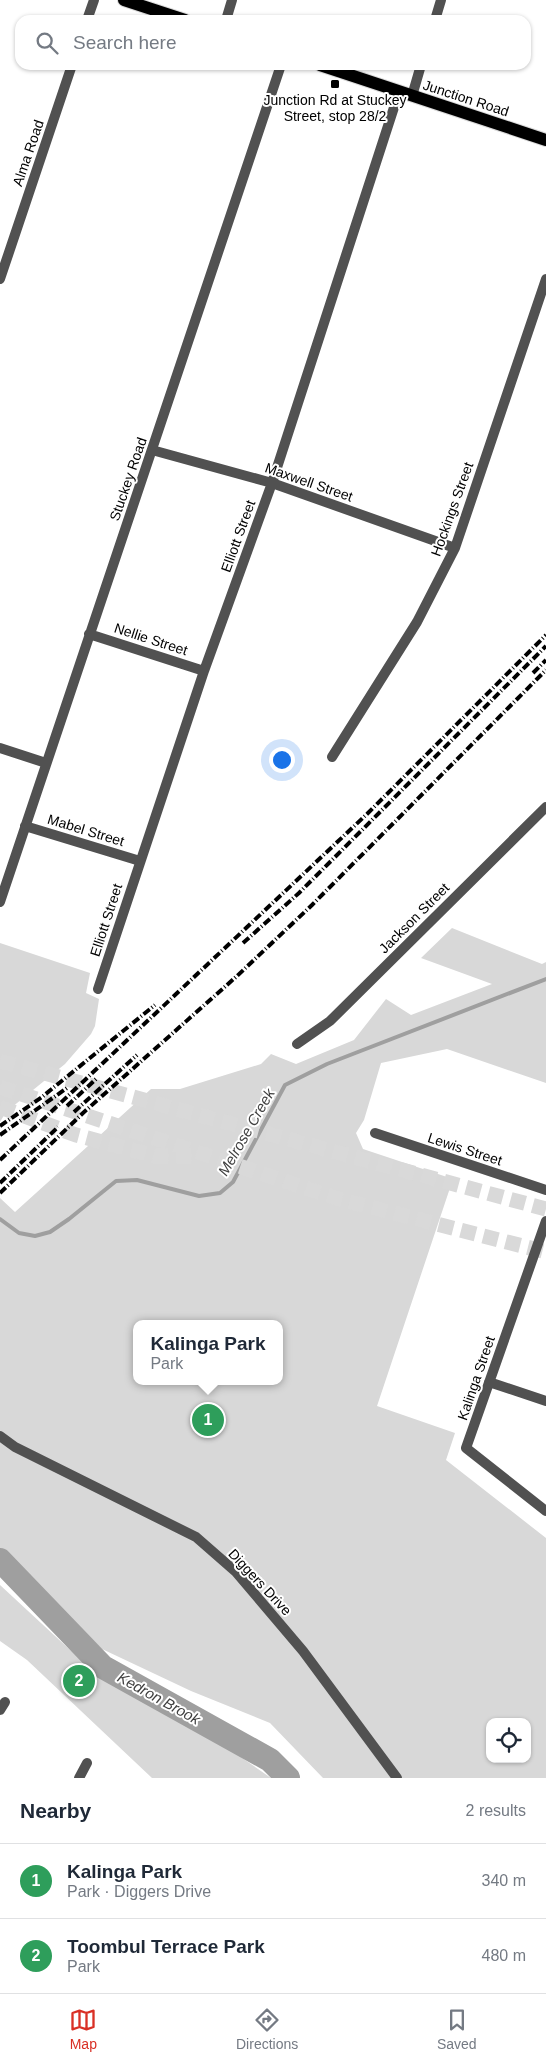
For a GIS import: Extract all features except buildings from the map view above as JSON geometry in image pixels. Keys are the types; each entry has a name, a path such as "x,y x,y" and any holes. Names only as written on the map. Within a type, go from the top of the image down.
{"main road":[{"path":"124,0 170,15"},
{"name":"Junction Road","path":"335,70 546,140"}],"street":[{"path":"89,15 94,0"},
{"path":"228,15 232,0"},
{"path":"436,15 441,0"},
{"name":"Alma Road","path":"0,279 70,70"},
{"name":"Stuckey Road","path":"0,902 279,70"},
{"path":"412,96 420,70"},
{"name":"Elliott Street","path":"98,989 204,671 272,483 399,92"},
{"name":"Hockings Street","path":"332,757 418,622 455,548 546,279"},
{"name":"Maxwell Street","path":"152,450 272,483 455,548"},
{"name":"Nellie Street","path":"89,634 204,671"},
{"path":"0,748 46,764"},
{"name":"Jackson Street","path":"297,1044 330,1021 546,807"},
{"name":"Mabel Street","path":"25,826 140,861"},
{"name":"Lewis Street","path":"376,1133 546,1190"},
{"name":"Kalinga Street","path":"546,1221 466,1448 546,1511"},
{"path":"490,1382 546,1400"},
{"name":"Diggers Drive","path":"0,1436 15,1447 196,1537 210,1548 236,1572 264,1603 397,1778"},
{"path":"79,1778 87,1763"}],"shaded area":[{"path":"452,928 542,964 546,962 546,1083 447,1049 381,1063 364,1120 356,1133 363,1149 453,1179 377,1406 455,1433 446,1460 546,1538 546,1778 323,1778 270,1723 191,1691 102,1649 0,1550 0,1198 15,1212 151,1089 180,1089 261,1064 271,1054 296,1064 354,1040 386,999 411,1015 492,984 421,958"},
{"path":"0,943 90,973 86,993 99,999 95,1026 91,1034 65,1064 6,1112 0,1122"},
{"path":"0,1585 96,1674 219,1742 271,1778 152,1778 27,1660 0,1641"}],"waterway":[{"name":"Melrose Creek","path":"0,1219 19,1233 35,1236 50,1232 116,1181 137,1180 199,1196 220,1193 233,1182 285,1085 327,1064 546,979"},
{"name":"Kedron Brook","path":"0,1560 103,1667 270,1760 288,1778"}],"tunnel":[{"path":"0,1061 546,1209"},
{"path":"0,1087 339,1199 546,1252"},
{"path":"0,1107 76,1135 155,1156 198,1156"}],"railway":[{"path":"0,1160 367,814 546,635"},
{"path":"243,943 299,893 546,646"},
{"path":"533,673 546,660"},
{"path":"0,1193 83,1113 237,976 312,905 546,670"},
{"path":"0,1126 42,1097 155,1005"},
{"path":"74,1112 137,1055"},
{"path":"67,1106 96,1079"},
{"path":"0,1135 67,1088"},
{"path":"0,1183 58,1127"}],"place":[{"name":"Junction Rd at Stuckey Street, stop 28/2","path":"335,84"},
{"name":"Kalinga Park","path":"208,1420"},
{"name":"Toombul Terrace Park","path":"79,1681"}]}
